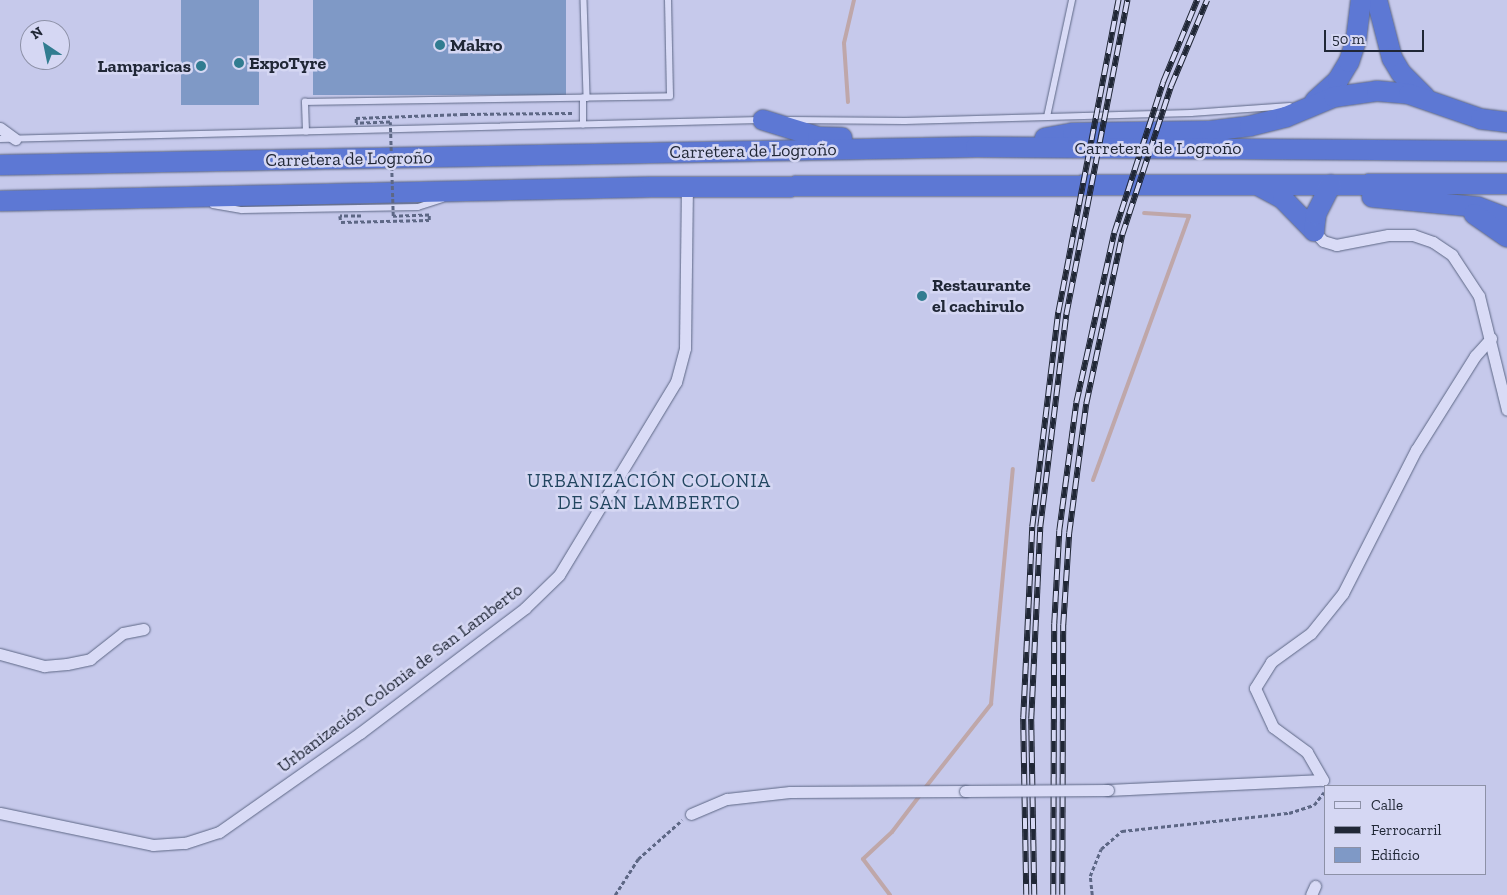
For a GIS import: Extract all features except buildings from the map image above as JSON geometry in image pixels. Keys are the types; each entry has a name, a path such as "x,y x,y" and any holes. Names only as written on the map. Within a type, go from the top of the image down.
{"highway":[{"path":"1312,104 1338,80 1349,62 1356,40 1361,0"},
{"path":"1377,0 1392,58 1401,73 1429,100"},
{"path":"997,147 1073,133 1210,131 1250,126 1286,117 1312,104 1354,93 1377,91 1409,94 1481,119 1507,122"},
{"path":"763,120 818,136 976,147"},
{"name":"Carretera de Logroño","path":"0,165 976,147 1507,151"},
{"name":"Carretera de Logroño","path":"0,201 686,186 1507,184"},
{"path":"1257,185 1283,200 1314,231"},
{"path":"1314,231 1316,214 1335,185 1359,196 1478,207 1507,218"},
{"path":"1454,204 1507,237"}],"street":[{"path":"0,128 15,139"},
{"name":"Urbanización Colonia de San Lamberto","path":"0,813 153,845 185,843 219,832 360,733 525,608 559,575 676,382 685,348 686,186"},
{"path":"1314,231 1324,241 1336,245 1401,234 1434,242 1452,255 1468,275 1479,296 1491,338 1507,410"},
{"path":"691,814 727,799 790,792 1108,790 1323,780 1307,752 1273,727 1256,688 1271,662 1311,634 1343,593 1416,450 1474,356 1491,338"},
{"path":"0,654 44,666 67,664 90,659 124,632 144,629"}],"lane":[{"path":"583,125 585,98 584,0"},
{"path":"306,132 305,102 670,96 668,0"},
{"path":"1046,117 1072,0"},
{"path":"0,139 763,120 905,121 1248,111 1312,104"}],"path":[{"path":"361,216 340,216 340,222 429,220 429,215 393,216 390,122 356,123 356,118 464,114 583,113"},
{"path":"1092,895 1090,876 1102,849 1122,831 1289,813 1314,805 1324,793 1323,780"},
{"path":"615,895 638,859 691,814"}],"waterway":[{"path":"848,102 844,43 854,0"},
{"path":"1093,480 1189,216 1144,213"},
{"path":"925,788 991,704 1013,469"},
{"path":"890,895 863,859 892,832 921,794"}],"railway":[{"path":"1026,895 1023,718 1032,527 1058,313 1118,0"},
{"path":"1034,895 1031,719 1040,527 1066,315 1127,0"},
{"path":"1053,895 1054,624 1059,531 1076,403 1114,233 1163,82 1197,0"},
{"path":"1062,895 1063,625 1069,533 1086,404 1122,235 1171,86 1207,0"}],"place":[{"name":"Makro","path":"440,45"},
{"name":"ExpoTyre","path":"239,63"},
{"name":"Lamparicas","path":"201,66"},
{"name":"Restaurante el cachirulo","path":"922,296"}],"district":[{"name":"URBANIZACIÓN COLONIA DE SAN LAMBERTO","path":"649,492"}]}
